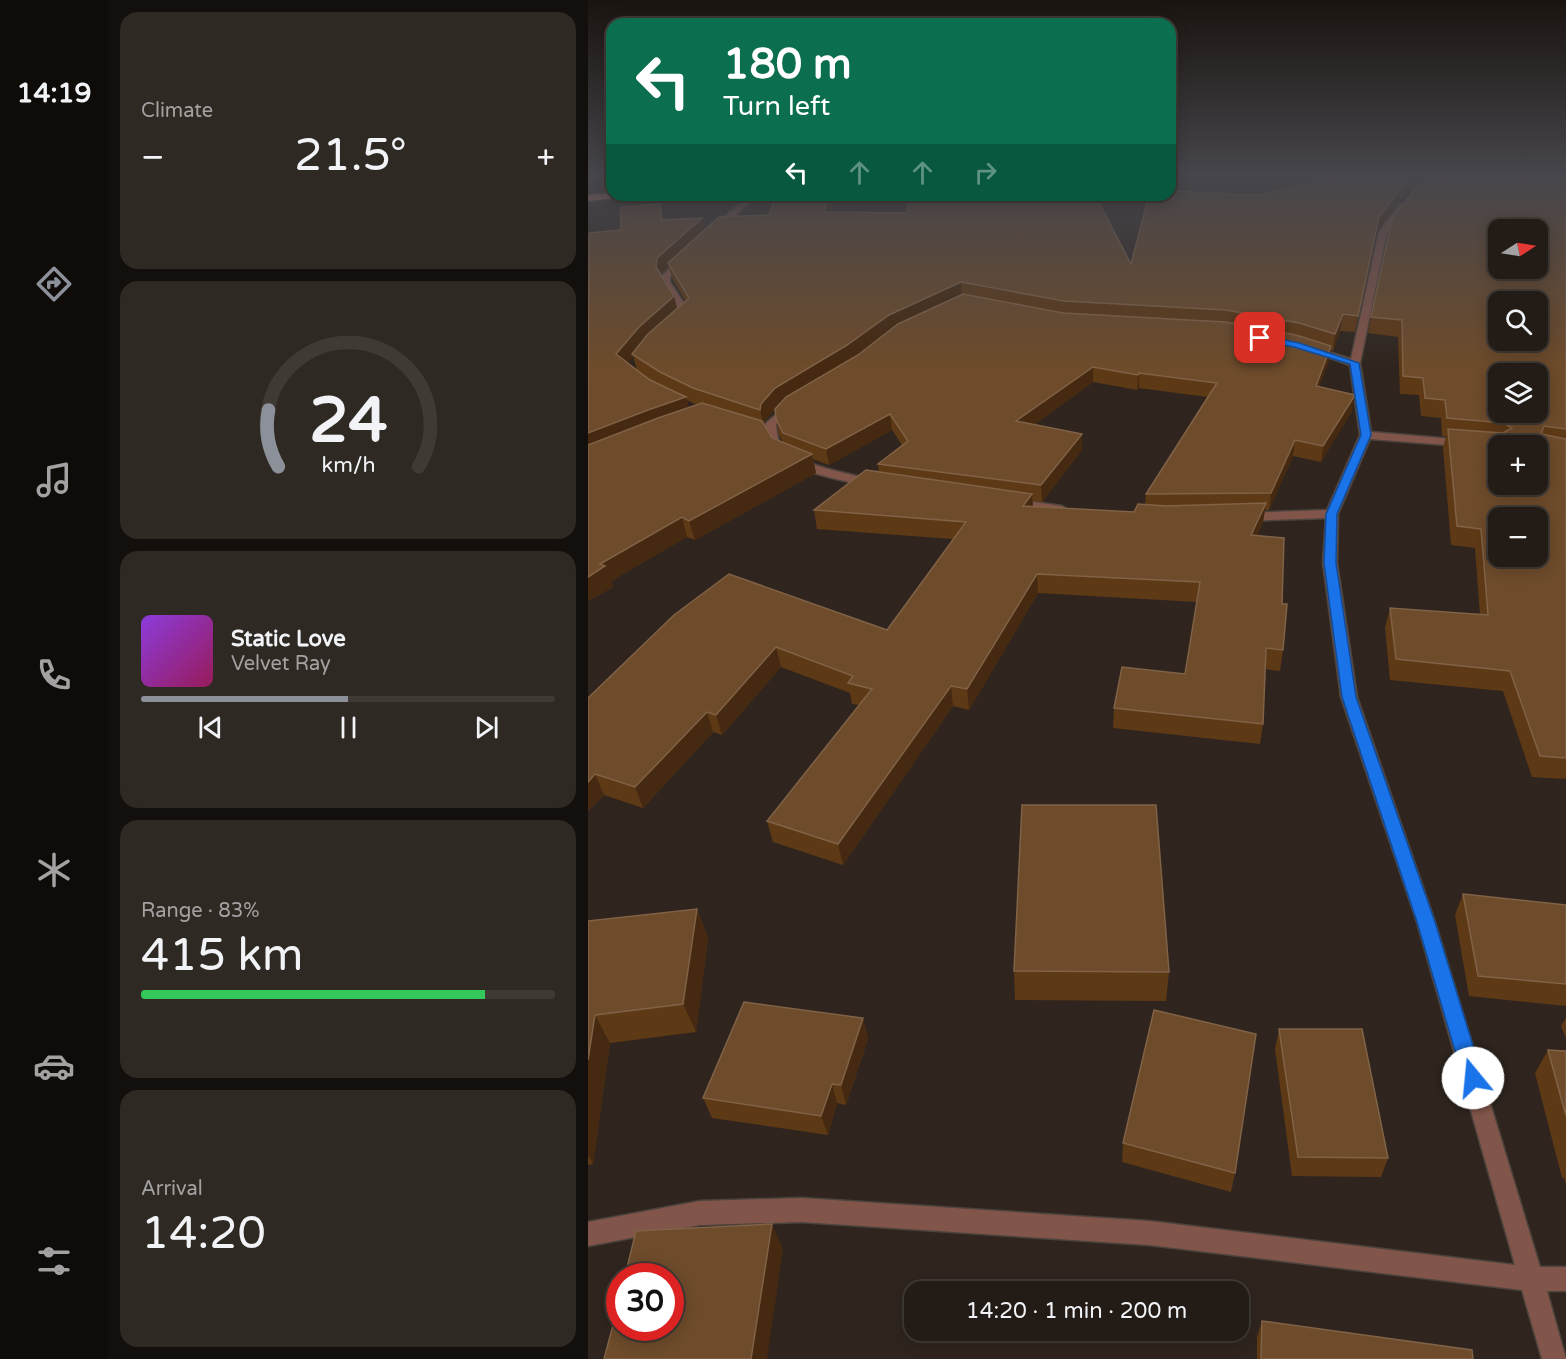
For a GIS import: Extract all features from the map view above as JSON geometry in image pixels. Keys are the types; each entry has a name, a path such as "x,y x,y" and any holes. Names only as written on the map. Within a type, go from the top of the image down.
{"street":[{"path":"1382,238 1354,363 1366,435 1332,514 1330,563 1349,697 1426,922 1555,1359"},
{"path":"672,328 686,314 666,282 666,276 694,249"},
{"path":"1296,345 1354,363"},
{"path":"804,397 784,409 771,423 765,435 781,453 809,465 888,486"},
{"path":"1366,435 1488,445"},
{"path":"1001,501 1071,512"},
{"path":"1236,517 1332,514"},
{"path":"588,1234 700,1213 802,1210 1149,1233 1533,1279 1566,1279"}],"building":[{"path":"589,238 679,238 657,258 656,267 674,296 639,327 616,354 650,380 686,397 588,433"},
{"path":"695,238 1118,238 1131,264 1138,238 1374,238 1358,316 1343,314 1335,334 1299,323 1226,310 1064,301 961,282 889,315 847,345 775,388 761,404 760,410 693,388 660,372 632,354 648,334 689,298 668,263"},
{"path":"1388,238 1488,238 1488,279 1548,279 1548,238 1566,238 1566,429 1544,426 1541,434 1546,435 1488,435 1488,495 1548,495 1548,435 1566,439 1566,758 1540,756 1510,671 1396,659 1390,608 1488,615 1481,529 1457,526 1448,429 1503,433 1512,428 1504,423 1548,423 1548,363 1488,363 1488,422 1447,418 1445,400 1425,398 1423,378 1403,376 1402,320 1371,317"},
{"path":"963,294 1063,313 1225,322 1296,335 1331,346 1316,386 1355,395 1323,446 1295,440 1271,493 1146,494 1217,383 1139,373 1138,375 1093,367 1016,421 1082,434 1041,485 878,464 908,441 890,414 826,449 783,433 776,419 775,409 786,397 858,355 898,324"},
{"path":"702,403 762,421 772,438 812,454 689,521 682,517 600,564 605,566 588,577 588,445"},
{"path":"866,470 1032,494 1023,506 1134,512 1138,504 1166,506 1266,503 1251,535 1284,538 1282,604 1287,604 1283,650 1266,648 1263,724 1114,708 1122,667 1185,674 1200,582 1037,574 967,689 951,686 838,844 767,821 872,689 848,683 853,676 776,647 716,715 707,712 635,787 595,774 588,782 588,698 674,615 729,574 887,630 966,522 814,510"},
{"path":"1022,805 1156,805 1169,972 1014,971"},
{"path":"1463,894 1566,905 1566,984 1478,976"},
{"path":"697,909 683,1004 595,1015 588,1060 588,921"},
{"path":"744,1002 863,1018 841,1085 832,1084 821,1116 703,1098"},
{"path":"1154,1010 1256,1034 1235,1173 1123,1143"},
{"path":"1279,1029 1362,1029 1388,1158 1298,1157"},
{"path":"1548,1050 1566,1051 1566,1116"},
{"path":"772,1224 751,1359 604,1359 609,1341 684,1341 684,1263 628,1263 636,1231"},
{"path":"1262,1321 1472,1350 1473,1359 1261,1359"}],"route":[{"path":"1260,338 1296,345 1354,363 1366,435 1332,514 1330,563 1349,697 1426,922 1473,1078"}]}
